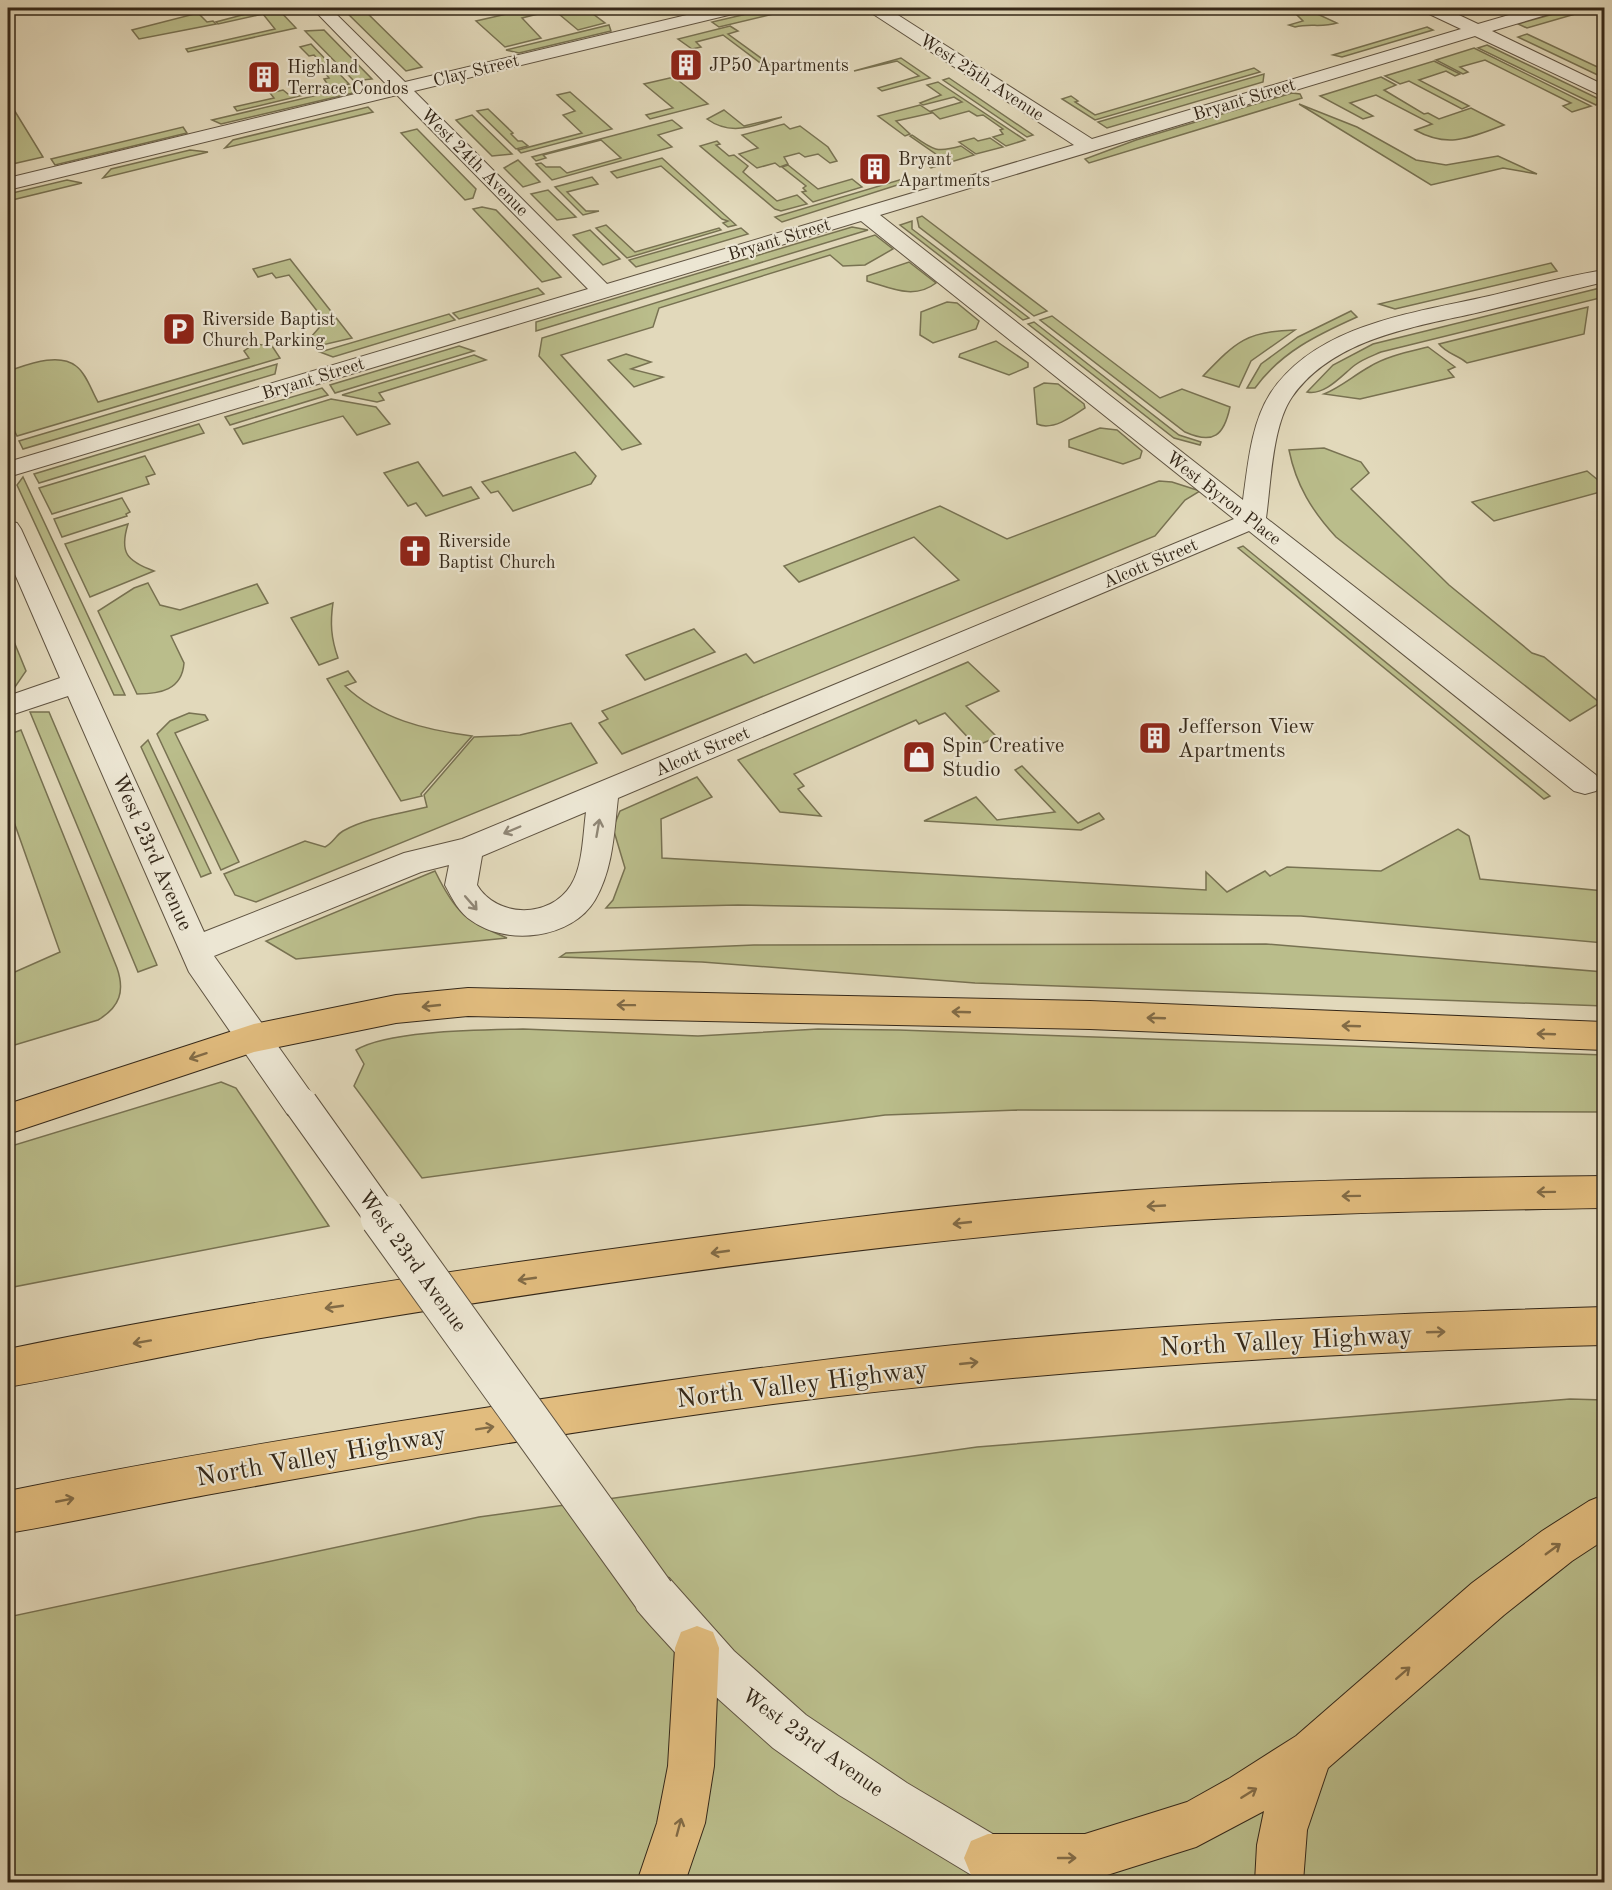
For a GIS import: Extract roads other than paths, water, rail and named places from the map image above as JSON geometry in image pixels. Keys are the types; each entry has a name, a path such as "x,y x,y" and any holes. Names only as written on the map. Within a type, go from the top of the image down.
{"highway":[{"path":"8,1119 254,1038 396,1009 468,1002 1090,1015 1605,1036"},
{"path":"8,1368 318,1309 625,1265 949,1225 1132,1207 1309,1197 1605,1192"},
{"name":"North Valley Highway","path":"8,1512 372,1446 632,1404 822,1379 1007,1359 1168,1347 1357,1335 1605,1326"},
{"path":"988,1858 1085,1858 1196,1823 1247,1795 1312,1752 1488,1599 1557,1546 1605,1516"},
{"path":"661,1882 681,1823 691,1766 697,1648"},
{"path":"1279,1882 1279,1848 1287,1807 1312,1752"}],"street":[{"name":"West 24th Avenue","path":"321,8 603,292"},
{"name":"Clay Street","path":"8,184 735,8"},
{"name":"West 25th Avenue","path":"876,8 1089,146"},
{"path":"1431,8 1605,92"},
{"name":"Bryant Street","path":"8,470 1550,8"},
{"name":"West Byron Place","path":"864,213 1585,783"},
{"path":"1252,520 1273,413 1290,383 1317,361 1373,332 1605,276"},
{"name":"Alcott Street","path":"196,949 416,861 468,849 1252,520"},
{"name":"West 23rd Avenue","path":"8,529 201,963 653,1594 697,1648 762,1708 830,1759 1028,1882"},
{"path":"8,706 77,683"},
{"path":"468,849 460,885 473,907 485,915 516,923 548,918 574,903 583,894 590,879 604,792"}],"place":[{"name":"JP50 Apartments","path":"686,65"},
{"name":"Highland Terrace Condos","path":"264,77"},
{"name":"Bryant Apartments","path":"875,169"},
{"name":"Riverside Baptist Church Parking","path":"179,329"},
{"name":"Riverside Baptist Church","path":"415,551"},
{"name":"Jefferson View Apartments","path":"1155,738"},
{"name":"Spin Creative Studio","path":"919,757"}]}
